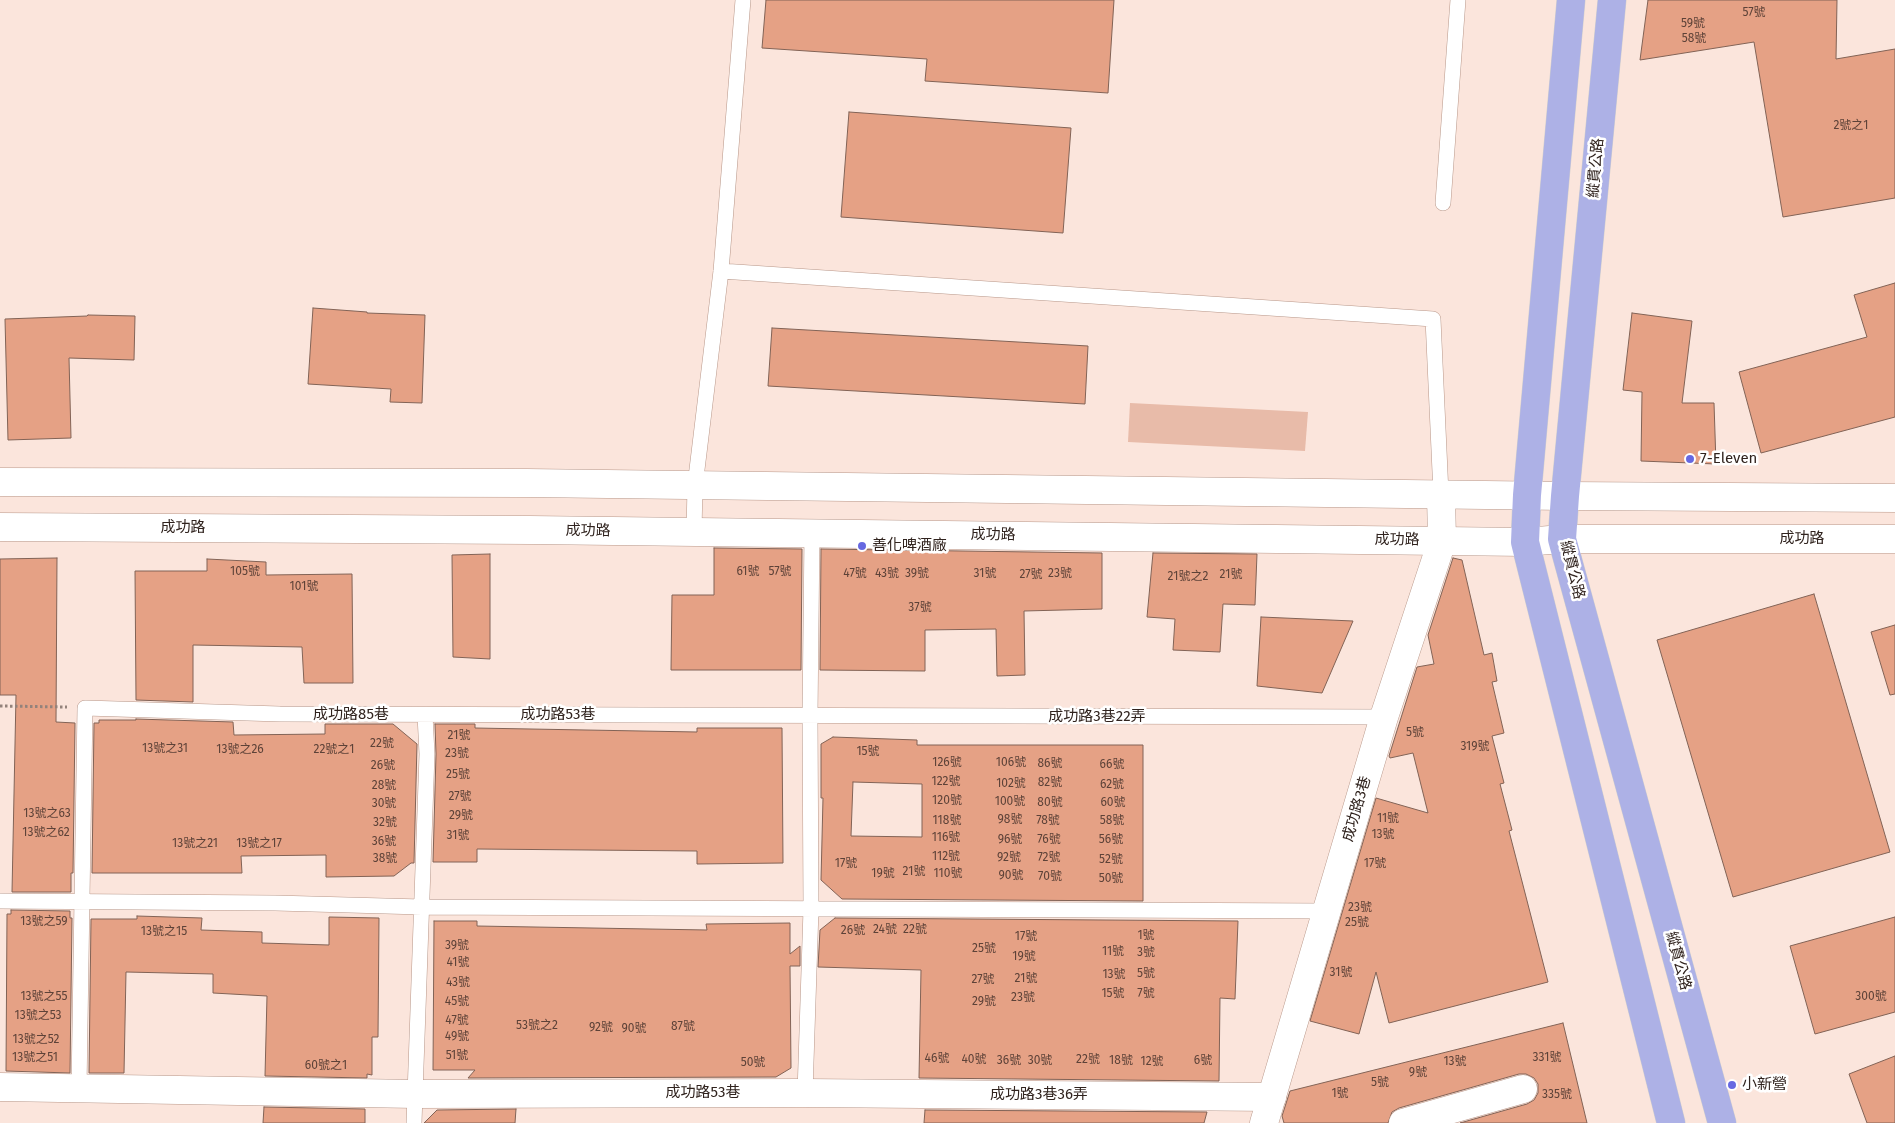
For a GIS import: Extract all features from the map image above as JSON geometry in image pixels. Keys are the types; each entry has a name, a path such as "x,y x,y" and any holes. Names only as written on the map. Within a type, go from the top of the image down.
{"main road":[{"path":"1571,0 1527,495 1526,542 1671,1123"},
{"name":"縱貫公路","path":"1612,0 1562,540 1722,1123"},
{"path":"0,482 526,483 1565,496 1895,498"},
{"name":"成功路3巷","path":"1264,1123 1384,718 1442,541 1441,494"},
{"name":"成功路","path":"0,527 812,533 1526,542 1562,540 1895,539"},
{"name":"成功路53巷","path":"0,1087 416,1094 805,1093"},
{"path":"1403,1123 1523,1090"},
{"name":"成功路3巷36弄","path":"805,1093 1272,1096"}],"lane":[{"path":"694,532 695,486 721,271 743,0"},
{"path":"1443,203 1458,0"},
{"path":"721,271 1433,319 1441,494"},
{"path":"805,1093 811,909 810,716 812,533"},
{"path":"79,1088 85,708"},
{"name":"成功路85巷","path":"85,708 280,714 426,715"},
{"path":"414,1123 427,754 426,715"},
{"name":"成功路53巷","path":"426,715 810,716"},
{"name":"成功路3巷22弄","path":"810,716 1384,718"},
{"path":"0,901 275,903 422,907 1327,911"}],"path":[{"path":"0,706 85,708"}],"shaded area":[{"path":"1130,403 1308,412 1305,451 1128,442"}],"building":[{"path":"766,0 1114,0 1108,93 925,81 927,59 762,48"},
{"path":"1648,0 1837,0 1836,59 1895,49 1895,198 1783,217 1754,42 1640,60"},
{"path":"849,112 1071,128 1063,233 841,217"},
{"path":"1895,283 1895,417 1761,453 1739,372 1867,337 1854,295"},
{"path":"313,308 367,313 425,315 422,403 390,402 391,389 308,384"},
{"path":"1632,313 1692,321 1682,403 1714,403 1716,464 1641,461 1642,392 1623,390"},
{"path":"88,315 135,316 134,360 69,358 71,438 8,440 5,319"},
{"path":"772,328 1088,346 1085,404 768,386"},
{"path":"714,548 802,549 801,670 671,670 672,595 714,595"},
{"path":"821,549 1102,553 1102,609 1024,611 1025,675 997,676 996,629 925,630 925,671 820,670"},
{"path":"1153,553 1257,554 1255,605 1223,604 1220,652 1173,650 1175,619 1147,617"},
{"path":"490,554 490,659 453,657 452,555"},
{"path":"57,558 56,722 75,723 73,873 71,873 71,892 12,892 16,695 0,695 0,559"},
{"path":"1453,558 1462,560 1484,655 1492,653 1497,681 1492,682 1504,733 1492,736 1504,783 1500,784 1512,830 1509,831 1548,982 1389,1023 1376,972 1359,1034 1310,1021 1376,798 1428,813 1413,753 1390,758 1389,756 1417,667 1434,664 1428,635"},
{"path":"207,559 266,562 266,575 352,574 353,683 304,683 302,647 193,645 193,702 136,700 135,571 207,571"},
{"path":"1814,594 1890,852 1733,897 1657,640"},
{"path":"1261,617 1353,621 1322,693 1257,686"},
{"path":"1895,625 1895,694 1890,695 1871,632"},
{"path":"136,719 233,722 234,735 325,734 325,724 393,724 417,744 414,863 411,863 394,876 326,877 326,855 241,856 242,873 92,873 94,723 99,723 99,720"},
{"path":"435,724 475,724 475,728 697,732 697,728 782,728 783,863 697,864 697,851 477,849 477,862 433,862"},
{"path":"833,737 917,740 917,745 1143,745 1143,901 842,899 821,880 823,798 821,798 821,744","holes":["853,782 922,784 922,837 851,836"]},
{"path":"11,910 70,911 70,918 72,918 70,1073 6,1071 7,914 11,914"},
{"path":"137,916 202,918 201,930 262,932 262,943 329,945 329,917 379,918 378,1037 372,1037 372,1075 367,1074 367,1078 265,1076 267,996 213,993 213,974 126,972 124,1073 89,1073 91,919 137,919"},
{"path":"1895,917 1895,1012 1815,1034 1790,946"},
{"path":"835,918 1238,921 1235,999 1220,998 1219,1081 919,1078 921,970 818,967 820,930"},
{"path":"434,921 477,921 477,926 707,930 706,924 790,923 790,954 800,946 800,966 790,966 791,1068 776,1077 468,1078 475,1070 433,1070"},
{"path":"1563,1023 1587,1123 1460,1123 1527,1104 1534,1100 1538,1093 1538,1084 1534,1078 1526,1074 1519,1074 1399,1108 1392,1112 1388,1123 1284,1123 1282,1116 1290,1091"},
{"path":"1895,1056 1895,1123 1867,1123 1849,1074"},
{"path":"264,1107 365,1109 365,1123 263,1123"},
{"path":"516,1109 515,1123 424,1123 437,1110"},
{"path":"925,1110 1207,1112 1204,1123 924,1123"}],"place":[{"name":"7-Eleven","path":"1690,459"},
{"name":"善化啤酒廠","path":"862,546"},
{"name":"小新營","path":"1732,1085"}]}
